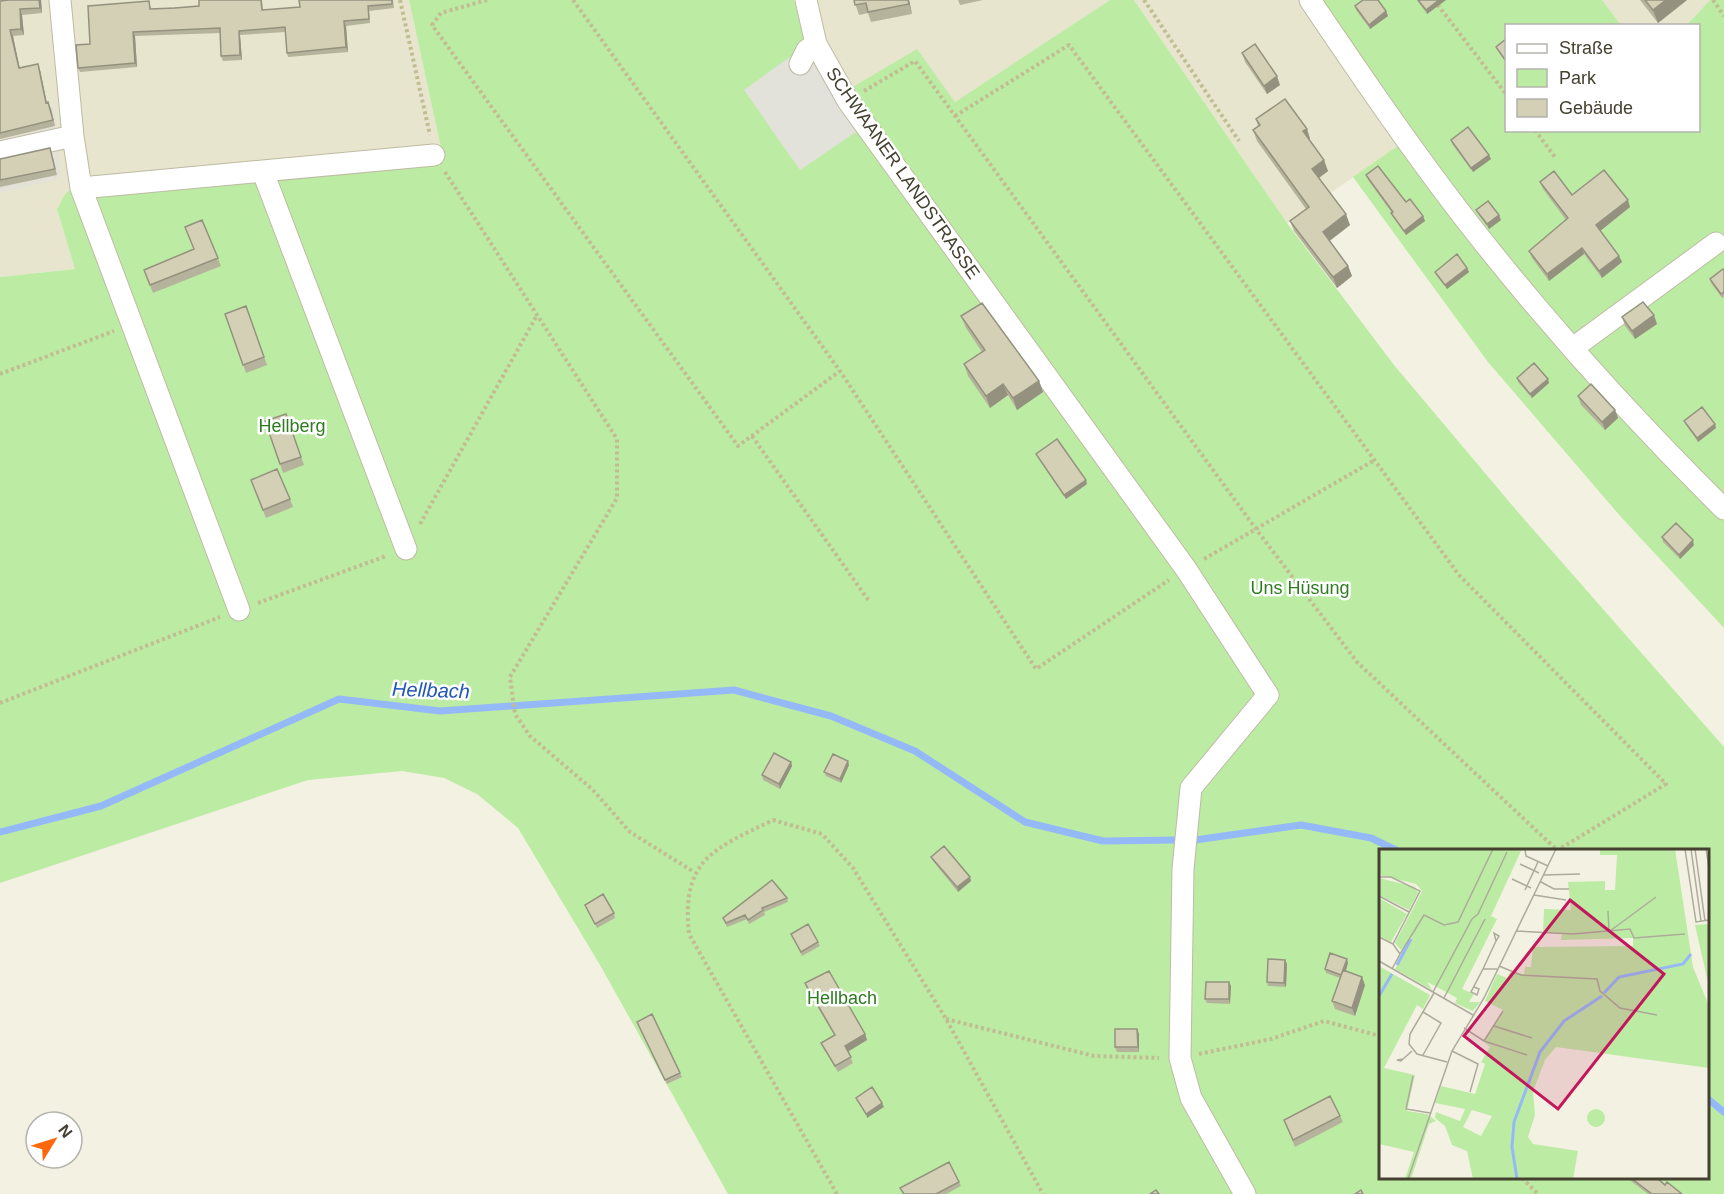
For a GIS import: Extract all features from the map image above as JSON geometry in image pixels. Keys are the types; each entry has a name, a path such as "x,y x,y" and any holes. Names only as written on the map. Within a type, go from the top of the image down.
{"street":[{"path":"60,0 79,181 239,610"},
{"name":"SCHWAANER LANDSTRASSE","path":"806,0 816,44 848,101 1186,569 1268,695 1191,788 1183,869 1180,1058 1191,1098 1245,1194"},
{"path":"1310,0 1379,101 1473,229 1573,348 1721,498"},
{"path":"800,64 807,50 816,44"},
{"path":"0,152 73,136"},
{"path":"79,181 263,172 435,155"},
{"path":"263,172 406,549"},
{"path":"1573,348 1716,243"}],"path":[{"path":"400,0 435,155 536,317 617,439 618,498 510,677 515,714 530,736 592,789 630,832 694,872"},
{"path":"487,0 441,13 432,25 738,446 840,371"},
{"path":"573,0 840,371 1035,669 1186,569 1373,461"},
{"path":"1144,0 1239,141"},
{"path":"1434,0 1505,93"},
{"path":"1713,0 1724,16"},
{"path":"955,116 1069,45 1459,575 1666,784 1559,849"},
{"path":"848,101 915,62 1256,529 1357,662 1556,849"},
{"path":"1536,132 1555,157"},
{"path":"0,704 239,610 406,549 536,317"},
{"path":"0,374 131,324"},
{"path":"752,436 870,601"},
{"path":"837,1194 689,934 686,906 694,872 724,844 773,820 822,834 853,867 939,1008 1043,1194"},
{"path":"1523,1179 1538,1194"}],"shaded area":[{"path":"0,0 409,0 441,148 76,179 57,209 75,269 0,277"},
{"path":"814,0 1110,0 955,102 851,88 834,67"},
{"path":"1134,0 1315,0 1410,138 1287,223"},
{"path":"1602,0 1710,0 1689,24 1620,24"},
{"path":"804,47 859,130 800,170 744,90"},
{"path":"54,107 61,172 56,180 0,193 0,118"}],"green space":[{"path":"409,0 794,0 807,50 851,88 917,49 955,102 1110,0 1134,0 1287,223 1394,365 1517,511 1724,747 1724,1194 728,1194 600,965 518,828 477,794 444,778 402,771 308,780 0,883 0,277 75,269 57,209 66,193 80,182 258,160 441,148"},
{"path":"1315,0 1602,0 1620,24 1505,24 1505,132 1700,132 1700,24 1688,24 1710,0 1724,0 1724,628 1621,517 1488,362 1353,177 1402,143 1591,358 1410,138"}],"building":[{"path":"39,0 40,8 20,9 21,29 10,30 19,68 38,64 46,103 48,102 53,120 0,133 0,1"},
{"path":"199,0 261,0 262,10 300,7 299,0 392,0 392,4 368,6 369,19 344,21 346,47 287,53 285,27 239,31 240,55 221,56 220,28 133,32 135,63 78,68 76,45 90,44 88,6 149,1 150,9 175,8 199,6"},
{"path":"854,0 908,0 909,4 868,12 866,3 855,5"},
{"path":"1363,0 1378,0 1386,11 1369,25 1355,6"},
{"path":"1418,0 1439,0 1426,10"},
{"path":"1645,0 1666,0 1653,10"},
{"path":"1505,40 1505,60 1496,47"},
{"path":"1255,44 1277,76 1264,86 1242,53"},
{"path":"1285,99 1307,129 1303,131 1324,160 1312,169 1346,214 1323,232 1348,266 1333,277 1290,221 1309,207 1253,130 1260,125 1256,119"},
{"path":"1468,127 1489,155 1471,168 1451,140"},
{"path":"50,148 55,169 0,180 0,159"},
{"path":"1378,166 1406,202 1410,199 1423,216 1404,231 1366,175"},
{"path":"1604,170 1628,200 1596,225 1619,256 1599,271 1582,248 1547,274 1529,251 1568,218 1540,182 1554,171 1572,195"},
{"path":"1488,201 1499,215 1487,224 1476,210"},
{"path":"202,220 218,258 150,285 144,270 194,249 185,227"},
{"path":"1457,254 1467,268 1445,285 1435,272"},
{"path":"1723,269 1724,292 1721,294 1710,279"},
{"path":"1643,302 1654,315 1632,331 1622,317"},
{"path":"982,303 1039,381 1013,398 1003,384 986,396 964,364 985,350 961,316"},
{"path":"246,306 264,357 243,365 225,314"},
{"path":"1534,363 1548,379 1530,394 1517,378"},
{"path":"1591,384 1615,410 1602,422 1578,396"},
{"path":"1702,407 1715,424 1697,438 1684,421"},
{"path":"286,414 301,457 280,464 265,421"},
{"path":"1057,439 1086,480 1064,495 1036,454"},
{"path":"277,469 290,499 263,510 251,480"},
{"path":"1676,523 1693,540 1679,555 1662,537"},
{"path":"774,753 791,762 779,784 762,775"},
{"path":"833,754 848,761 840,779 824,772"},
{"path":"944,846 970,877 957,887 931,857"},
{"path":"772,880 787,898 762,908 763,910 748,920 745,915 726,923 723,918"},
{"path":"603,894 614,913 595,924 585,905"},
{"path":"808,924 818,942 801,952 791,934"},
{"path":"1330,953 1347,959 1341,975 1325,969"},
{"path":"1268,959 1285,960 1284,983 1267,982"},
{"path":"1343,970 1362,977 1352,1008 1332,1001"},
{"path":"829,971 865,1034 845,1046 851,1057 835,1066 821,1043 835,1035 805,983"},
{"path":"1206,982 1229,982 1229,999 1205,999"},
{"path":"652,1014 680,1073 665,1080 637,1022"},
{"path":"1115,1029 1137,1029 1138,1047 1115,1047"},
{"path":"872,1087 882,1103 866,1114 856,1098"},
{"path":"1330,1096 1340,1116 1293,1140 1284,1120"},
{"path":"949,1162 959,1182 936,1194 904,1194 900,1188"},
{"path":"1632,1179 1658,1179 1665,1185 1667,1182 1682,1194 1652,1194"}],"waterway":[{"name":"Hellbach","path":"0,832 101,806 339,699 440,711 734,690 831,716 915,751 1025,822 1103,841 1177,840"},
{"name":"Hellbach","path":"1195,840 1301,825 1371,838 1394,849"},
{"name":"Hellbach","path":"1709,1100 1724,1112"}],"park label":[{"name":"Hellberg","path":"292,426"},
{"name":"Uns Hüsung","path":"1300,588"}]}
